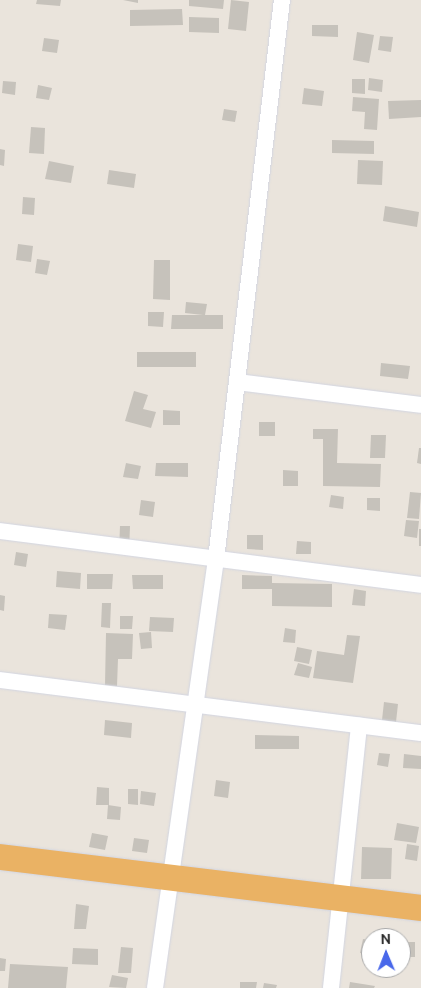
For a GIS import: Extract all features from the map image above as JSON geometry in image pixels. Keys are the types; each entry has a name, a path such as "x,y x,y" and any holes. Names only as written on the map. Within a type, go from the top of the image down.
{"highway":[{"path":"0,857 421,908"}],"street":[{"path":"155,988 216,559 282,0"},
{"path":"237,382 421,405"},
{"path":"0,531 421,585"},
{"path":"0,680 421,733"},
{"path":"331,988 359,725"}],"building":[{"path":"37,0 61,0 60,6 36,4"},
{"path":"123,0 138,0 138,3"},
{"path":"189,0 224,0 223,9 189,6"},
{"path":"231,0 249,2 246,31 228,29"},
{"path":"182,9 183,25 130,26 130,10"},
{"path":"189,17 219,18 219,33 189,32"},
{"path":"312,25 338,25 338,37 312,36"},
{"path":"357,32 374,35 369,63 353,60"},
{"path":"380,36 393,37 391,52 378,50"},
{"path":"44,38 59,40 57,53 42,51"},
{"path":"369,78 383,80 382,92 368,90"},
{"path":"352,79 365,79 365,94 352,93"},
{"path":"3,81 16,82 15,95 2,93"},
{"path":"38,85 52,88 49,100 36,98"},
{"path":"304,88 324,91 322,106 302,104"},
{"path":"353,97 379,99 377,130 364,129 365,112 352,111"},
{"path":"421,100 421,117 389,119 388,101"},
{"path":"224,109 237,111 235,122 222,120"},
{"path":"31,127 45,128 44,154 29,153"},
{"path":"332,140 374,141 374,154 332,153"},
{"path":"0,149 5,150 4,166 0,165"},
{"path":"358,160 383,161 382,185 357,184"},
{"path":"49,161 74,166 71,183 45,179"},
{"path":"109,170 136,174 134,188 107,184"},
{"path":"23,197 35,198 34,215 22,214"},
{"path":"385,206 419,212 417,227 383,221"},
{"path":"18,244 33,246 31,262 16,260"},
{"path":"37,259 50,261 47,275 35,273"},
{"path":"154,260 170,260 170,300 153,299"},
{"path":"186,302 207,304 205,315 223,315 223,329 171,329 172,315 203,315 185,313"},
{"path":"148,312 164,312 163,327 148,326"},
{"path":"137,352 196,352 196,367 137,367"},
{"path":"381,363 410,366 408,379 380,376"},
{"path":"134,391 148,395 143,409 156,412 151,428 125,421"},
{"path":"163,410 180,411 180,425 163,425"},
{"path":"259,422 275,422 275,436 259,436"},
{"path":"313,429 338,429 337,463 381,464 380,487 323,486 323,439 313,439"},
{"path":"371,435 386,435 385,458 370,458"},
{"path":"419,448 421,448 421,464 417,463"},
{"path":"126,463 141,466 138,479 123,477"},
{"path":"156,463 188,463 188,477 155,476"},
{"path":"283,470 298,471 298,486 283,486"},
{"path":"410,492 421,493 419,519 407,518"},
{"path":"331,495 344,497 343,509 329,507"},
{"path":"367,498 380,498 380,511 367,510"},
{"path":"141,500 155,502 153,517 139,515"},
{"path":"406,520 419,521 417,538 404,536"},
{"path":"120,526 130,526 129,552 119,551"},
{"path":"419,529 421,529 421,546 419,546"},
{"path":"247,535 263,535 263,550 247,549"},
{"path":"297,541 311,542 311,554 296,554"},
{"path":"16,552 28,554 26,567 14,565"},
{"path":"57,571 81,573 80,589 56,587"},
{"path":"87,574 113,574 112,589 87,589"},
{"path":"132,575 163,575 163,589 133,589"},
{"path":"242,575 272,576 272,583 332,584 332,607 272,606 272,589 242,589"},
{"path":"354,589 366,591 365,606 352,605"},
{"path":"0,595 5,596 4,611 0,610"},
{"path":"102,603 111,603 110,628 101,627"},
{"path":"49,614 67,615 65,630 48,628"},
{"path":"120,616 133,616 132,629 120,629"},
{"path":"150,617 174,618 173,632 149,631"},
{"path":"285,628 296,630 295,643 283,642"},
{"path":"151,632 152,648 141,649 139,633"},
{"path":"106,633 133,634 132,659 118,659 117,686 105,685"},
{"path":"347,635 360,636 353,683 313,678 317,651 344,655"},
{"path":"297,647 312,650 309,664 294,661"},
{"path":"298,663 312,667 309,678 294,675"},
{"path":"384,702 398,704 396,722 382,720"},
{"path":"105,720 132,723 131,738 104,735"},
{"path":"255,735 299,736 299,749 255,749"},
{"path":"379,753 390,754 388,767 377,765"},
{"path":"404,754 421,756 421,769 403,768"},
{"path":"216,780 230,782 228,798 214,796"},
{"path":"97,787 109,788 109,805 96,805"},
{"path":"128,789 138,789 138,805 128,804"},
{"path":"141,791 156,793 154,806 140,804"},
{"path":"108,805 121,807 120,820 107,819"},
{"path":"397,823 419,827 416,843 394,840"},
{"path":"92,833 108,836 105,850 89,847"},
{"path":"134,838 149,840 147,853 132,851"},
{"path":"407,844 419,846 417,861 405,859"},
{"path":"362,847 392,848 391,879 361,879"},
{"path":"76,904 89,906 86,929 74,929"},
{"path":"411,942 415,942 415,957 411,957"},
{"path":"121,947 133,948 131,973 118,973"},
{"path":"73,948 98,949 98,965 72,964"},
{"path":"0,958 6,959 5,971 0,971"},
{"path":"10,964 68,967 66,988 8,988"},
{"path":"112,975 128,978 126,988 109,987"},
{"path":"240,982 257,982 256,988 240,988"},
{"path":"350,982 375,986 374,988 349,988"},
{"path":"264,983 277,985 276,988 263,988"}]}
